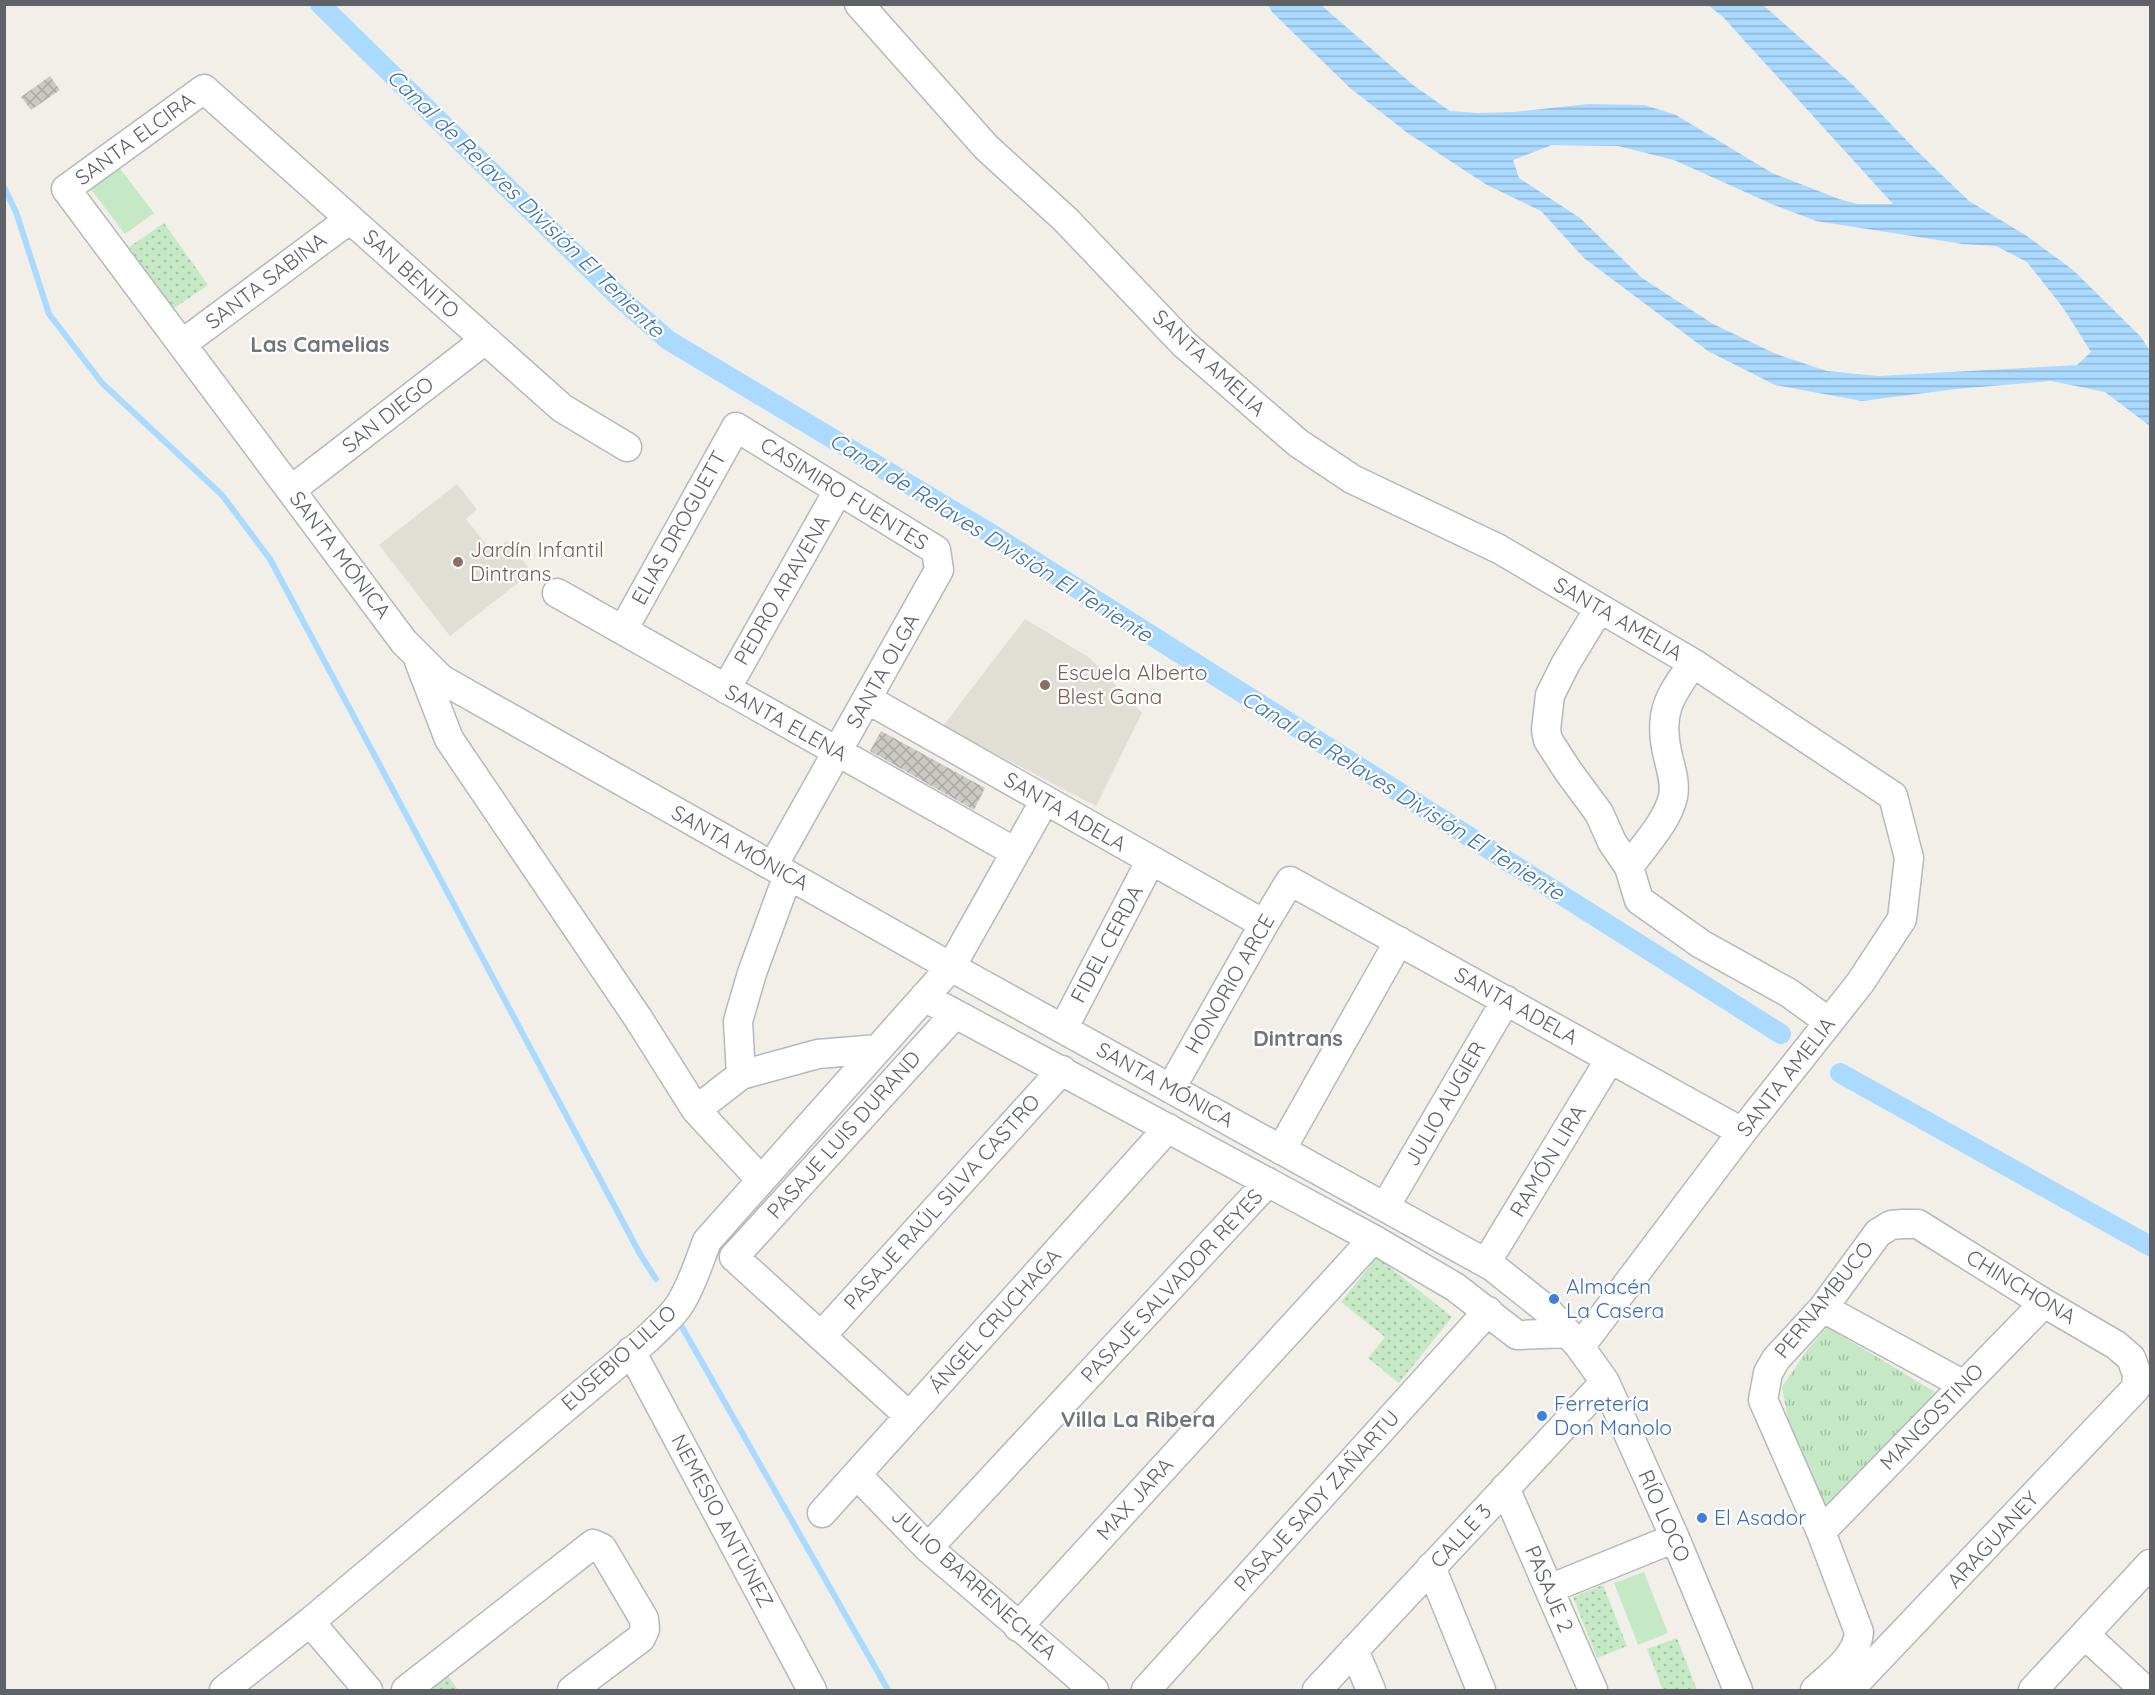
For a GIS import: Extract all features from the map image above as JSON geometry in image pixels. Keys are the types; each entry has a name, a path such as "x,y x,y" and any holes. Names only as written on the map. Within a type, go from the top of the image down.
{"street":[{"name":"SANTA AMELIA","path":"859,4 986,147 1066,220 1184,344 1298,443 1352,479 1499,549 1693,663 1893,796 1909,858 1902,919 1860,983 1830,1022 1574,1340"},
{"name":"SANTA ELCIRA","path":"66,189 204,89"},
{"name":"SAN BENITO","path":"204,89 562,408 627,447"},
{"name":"SANTA MÓNICA","path":"66,189 404,642 441,679 951,967 1486,1263 1547,1310 1574,1340"},
{"name":"SANTA SABINA","path":"182,344 350,219"},
{"name":"SAN DIEGO","path":"291,490 485,340"},
{"name":"CASIMIRO FUENTES","path":"736,427 936,550 939,570"},
{"name":"ELIAS DROGUETT","path":"623,630 736,427"},
{"name":"PEDRO ARAVENA","path":"726,689 838,491"},
{"name":"SANTA OLGA","path":"741,1075 738,1021 781,871 838,752 939,570"},
{"name":"SANTA ELENA","path":"556,593 1015,852"},
{"path":"1599,609 1566,663 1550,695 1546,729 1548,740 1599,813 1612,842 1629,867 1639,900 1701,944 1789,993 1830,1022"},
{"path":"416,654 448,739 638,1018 696,1110 761,1180"},
{"path":"1629,867 1661,824 1672,797 1674,780 1666,751 1663,723 1668,699 1693,663"},
{"name":"SANTA ADELA","path":"867,699 1264,924"},
{"name":"EUSEBIO LILLO","path":"224,1690 310,1622 647,1339 679,1306 707,1241 951,967 1045,800"},
{"name":"FIDEL CERDA","path":"1063,1029 1151,860"},
{"name":"SANTA ADELA","path":"1290,880 1742,1132"},
{"name":"HONORIO ARCE","path":"1171,1088 1290,880"},
{"path":"1281,1150 1399,941"},
{"name":"SANTA MÓNICA","path":"924,997 1373,1239 1455,1287 1517,1335 1574,1340"},
{"name":"JULIO AUGIER","path":"1385,1207 1506,1000"},
{"name":"PASAJE LUIS DURAND","path":"822,1335 734,1257 955,1014"},
{"path":"696,1110 741,1075 818,1054 878,1049"},
{"name":"RAMÓN LIRA","path":"1486,1263 1610,1059"},
{"name":"PASAJE RAÚL SILVA CASTRO","path":"822,1335 1062,1070"},
{"name":"ÁNGEL CRUCHAGA","path":"822,1513 1168,1128"},
{"name":"PASAJE SALVADOR REYES","path":"928,1548 1268,1182"},
{"name":"CHINCHONA","path":"1878,1233 1891,1225 1918,1224 2043,1303 2116,1344 2132,1358 2137,1374 2136,1388"},
{"name":"PERNAMBUCO","path":"1815,1690 1847,1660 1858,1641 1859,1632 1821,1532 1763,1400 1768,1373 1776,1359 1823,1308 1878,1233"},
{"name":"MAX JARA","path":"1018,1627 1373,1239"},
{"name":"MANGOSTINO","path":"1821,1532 2043,1303"},
{"path":"1823,1308 1964,1385"},
{"name":"PASAJE SADY ZAÑARTU","path":"1146,1690 1488,1311"},
{"path":"822,1335 909,1416"},
{"name":"RÍO LOCO","path":"1574,1340 1605,1382 1738,1690"},
{"name":"NEMESIO ANTÚNEZ","path":"632,1351 812,1690"},
{"name":"CALLE 3","path":"1317,1690 1605,1382"},
{"name":"ARAGUANEY","path":"1849,1690 2136,1388"},
{"name":"JULIO BARRENECHEA","path":"857,1475 928,1548 1094,1690"},
{"name":"PASAJE 2","path":"1505,1488 1593,1690"},
{"path":"1549,1589 1674,1538"},
{"path":"406,1690 593,1544 602,1548 644,1619 645,1629 641,1638 572,1690"},
{"path":"2033,1690 2151,1564"},
{"path":"1431,1567 1481,1690"},
{"path":"310,1622 368,1690"},
{"path":"2085,1635 2145,1690"},
{"path":"1354,1650 1371,1690"}],"shaded area":[{"name":"Jardín Infantil Dintrans","path":"457,484 477,509 466,519 492,552 507,541 532,572 450,636 379,545"},
{"name":"Escuela Alberto Blest Gana","path":"1025,619 1090,658 1142,713 1096,806 943,726"}],"green space":[{"path":"118,166 154,213 125,234 90,188"},
{"path":"164,223 208,285 173,309 129,247"},
{"path":"1377,1257 1452,1317 1399,1383 1368,1358 1385,1337 1341,1302"},
{"path":"1827,1327 1945,1398 1829,1515 1788,1419 1782,1387 1808,1349"},
{"path":"1644,1572 1668,1633 1638,1645 1614,1583"},
{"path":"1603,1585 1627,1646 1597,1658 1573,1597"},
{"path":"1677,1638 1697,1690 1663,1690 1647,1649"},
{"path":"445,1672 458,1690 421,1690"}],"water":[{"path":"1268,5 1321,5 1413,85 1450,111 1515,112 1588,104 1644,105 1676,115 1772,173 1858,204 1893,204 1723,17 1708,5 1763,5 1853,85 1969,201 2027,236 2073,270 2141,337 2150,351 2150,426 2105,392 2051,381 1956,389 1862,401 1775,385 1708,351 1584,258 1541,211 1487,185 1409,134 1350,88 1272,12","holes":["1552,145 1618,146 1674,160 1774,205 1816,221 1963,244 1996,246 2027,262 2064,309 2091,352 2077,365 1878,376 1827,371 1776,354 1713,324 1642,278 1580,218 1519,178 1513,160"]}],"building":[{"path":"50,76 60,90 31,110 21,97"},
{"path":"881,731 985,788 974,810 870,751"}],"waterway":[{"name":"Canal de Relaves División El Teniente","path":"320,4 620,298 668,340 985,530 1781,1034"},
{"path":"4,187 16,212 49,314 102,383 222,495 270,559 640,1254 656,1279"},
{"name":"Canal de Relaves División El Teniente","path":"1840,1073 2150,1246"},
{"path":"682,1327 888,1690"}],"place":[{"name":"Jardín Infantil Dintrans","path":"458,562"},
{"name":"Escuela Alberto Blest Gana","path":"1045,685"},
{"name":"Almacén La Casera","path":"1554,1299"},
{"name":"Ferretería Don Manolo","path":"1542,1416"},
{"name":"El Asador","path":"1702,1518"}],"district":[{"name":"Las Camelias","path":"320,344"},
{"name":"Dintrans","path":"1298,1038"},
{"name":"Villa La Ribera","path":"1138,1419"}]}
